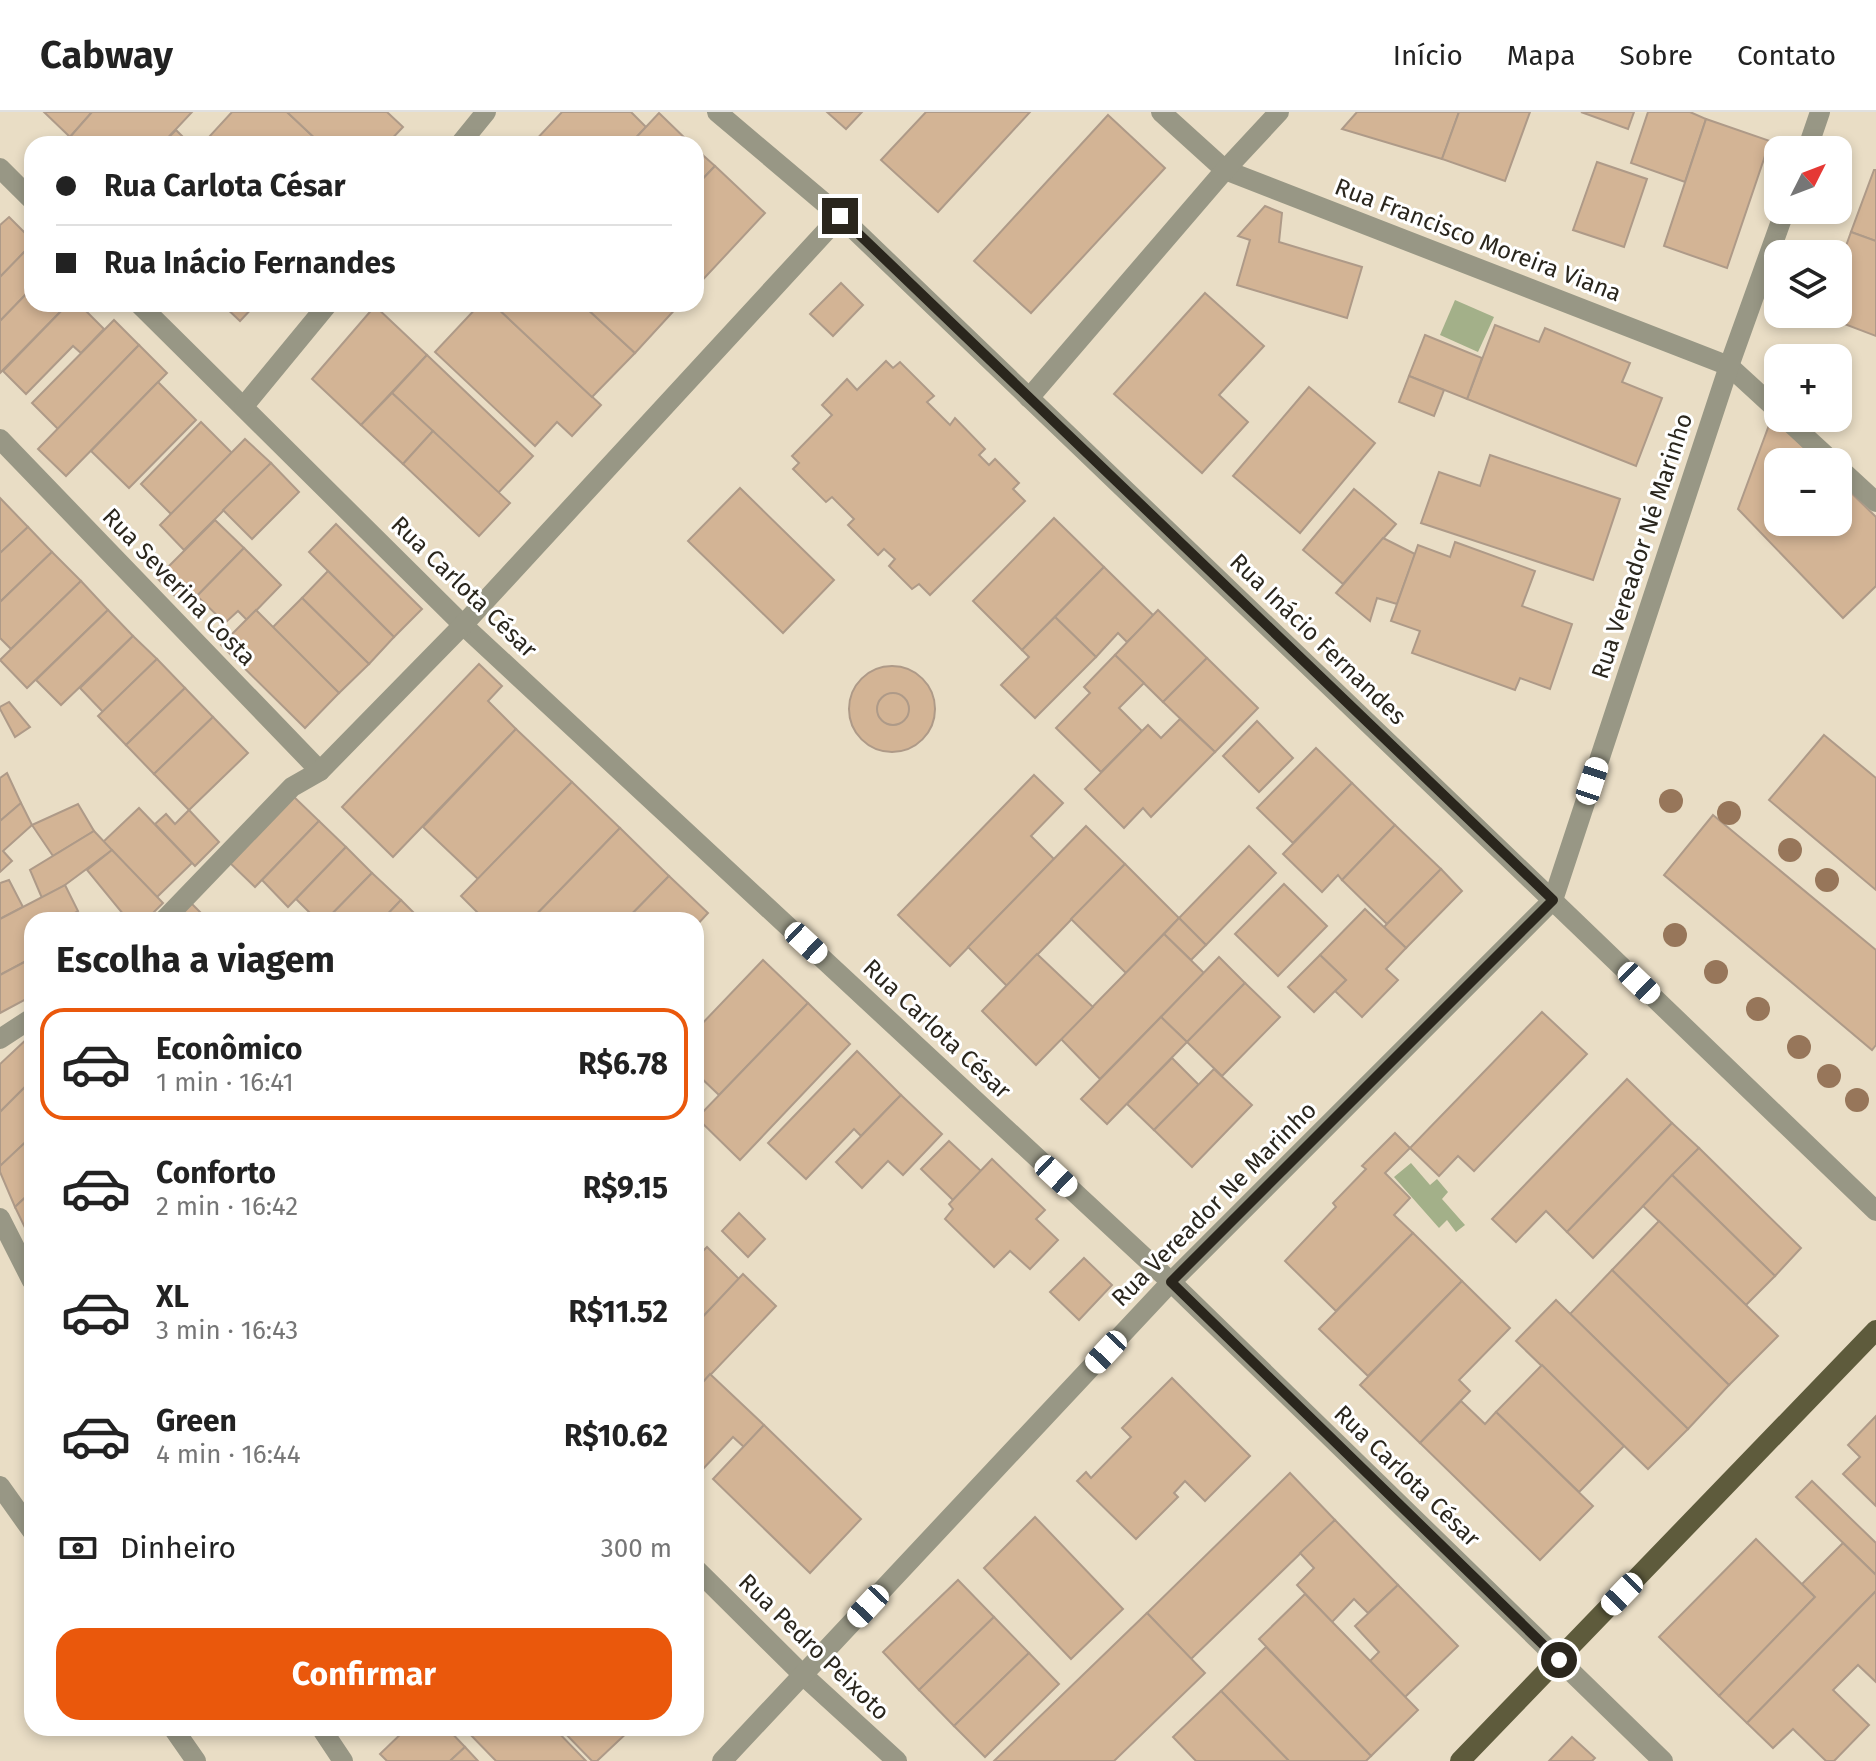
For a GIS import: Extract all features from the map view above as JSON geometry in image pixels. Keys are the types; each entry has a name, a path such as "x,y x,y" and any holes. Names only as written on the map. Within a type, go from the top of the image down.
{"main road":[{"path":"1460,1761 1876,1330"}],"street":[{"path":"466,136 486,112"},
{"name":"Rua Inácio Fernandes","path":"717,112 840,216 1876,1211"},
{"name":"Rua Francisco Moreira Viana","path":"1161,112 1225,170 1729,366 1764,398"},
{"path":"1029,398 1225,170 1279,112"},
{"path":"1812,136 1820,112"},
{"path":"0,168 24,192"},
{"path":"172,912 292,787 320,771 463,625 840,216"},
{"name":"Rua Vereador Né Marinho","path":"1553,900 1729,366 1780,224"},
{"name":"Rua Carlota César","path":"147,312 463,625 1171,1282 1663,1761"},
{"path":"244,406 321,312"},
{"path":"1800,432 1818,448"},
{"name":"Rua Severina Costa","path":"0,439 320,771"},
{"path":"1852,480 1876,502"},
{"name":"Rua Vereador Ne Marinho","path":"722,1761 1171,1282 1553,900"},
{"path":"0,1039 24,1023"},
{"path":"0,1218 24,1265"},
{"path":"0,1486 24,1520"},
{"name":"Rua Pedro Peixoto","path":"704,1577 804,1676 897,1761"},
{"path":"179,1736 196,1761"},
{"path":"326,1736 343,1761"}],"shaded area":[{"path":"1455,300 1494,317 1478,352 1440,335"},
{"path":"1411,1163 1430,1185 1437,1179 1448,1192 1442,1199 1465,1225 1456,1232 1447,1220 1439,1228 1394,1177"}],"building":[{"path":"44,112 92,112 69,136"},
{"path":"92,112 192,112 170,136 71,136"},
{"path":"232,112 287,112 312,136 210,136"},
{"path":"287,112 387,112 403,127 395,136 312,136"},
{"path":"562,112 631,112 646,127 638,136 540,136"},
{"path":"827,112 862,112 846,129"},
{"path":"926,112 1030,112 938,212 881,160"},
{"path":"1357,112 1459,112 1442,159 1342,129"},
{"path":"1459,112 1530,112 1505,181 1442,159"},
{"path":"1581,112 1634,112 1628,129"},
{"path":"1648,112 1690,112 1706,119 1685,182 1631,163"},
{"path":"659,113 683,136 637,136"},
{"path":"1108,115 1165,168 1031,313 974,261"},
{"path":"1706,119 1764,139 1764,159 1727,268 1664,246"},
{"path":"704,156 715,166 704,178"},
{"path":"1597,162 1647,179 1624,247 1573,230"},
{"path":"715,166 765,213 704,278 704,178"},
{"path":"1876,170 1876,241 1851,232"},
{"path":"1265,206 1282,213 1279,242 1362,267 1347,318 1237,285 1250,240 1238,236"},
{"path":"9,217 24,232 24,252 0,277 0,225"},
{"path":"1851,232 1876,241 1876,336 1852,327 1852,240 1848,240"},
{"path":"24,252 24,296 0,321 0,277"},
{"path":"841,283 863,305 833,336 810,314"},
{"path":"1205,293 1264,346 1219,395 1248,422 1202,473 1114,394"},
{"path":"24,296 24,312 60,312 0,373 0,321"},
{"path":"60,312 87,312 104,329 81,353 73,346 26,394 3,371"},
{"path":"230,312 248,312 240,321"},
{"path":"370,312 381,312 427,355 361,425 312,379"},
{"path":"472,312 502,312 601,405 572,436 557,422 535,446 435,352"},
{"path":"502,312 591,312 635,353 592,397"},
{"path":"591,312 673,312 635,353"},
{"path":"114,320 139,345 58,429 32,403"},
{"path":"1495,325 1539,342 1545,328 1630,363 1622,382 1662,398 1636,466 1467,399"},
{"path":"1425,335 1482,358 1467,399 1409,376"},
{"path":"139,345 167,373 66,476 38,449"},
{"path":"427,355 533,456 498,493 392,393"},
{"path":"886,361 893,368 900,362 934,396 927,402 950,425 955,418 985,449 979,455 989,465 995,459 1019,483 1013,489 1025,501 930,595 919,584 912,589 889,566 895,559 884,549 878,555 848,525 854,519 832,497 826,502 793,469 799,463 792,456 832,415 822,405 847,379 857,390"},
{"path":"1409,376 1444,390 1434,416 1399,402"},
{"path":"158,382 196,420 129,488 91,451"},
{"path":"1309,387 1375,443 1300,533 1233,476"},
{"path":"392,393 433,431 403,464 361,425"},
{"path":"201,422 232,453 171,514 141,484"},
{"path":"433,431 510,503 479,536 403,464"},
{"path":"1766,432 1788,432 1804,448 1764,448 1764,536 1738,509"},
{"path":"245,439 271,463 184,550 160,525"},
{"path":"1490,455 1620,499 1593,580 1421,523 1439,472 1480,486"},
{"path":"271,463 299,492 252,539 223,510"},
{"path":"740,488 834,580 783,633 688,541"},
{"path":"1354,489 1396,524 1343,584 1303,550"},
{"path":"1852,494 1876,517 1876,586 1843,618 1764,536 1852,536"},
{"path":"0,498 28,527 0,553"},
{"path":"1054,518 1104,567 1022,650 973,601"},
{"path":"215,520 244,548 186,607 157,578"},
{"path":"336,524 422,609 394,637 309,552"},
{"path":"28,527 52,552 0,602 0,553"},
{"path":"1383,538 1415,554 1397,604 1377,598 1370,621 1336,593"},
{"path":"1455,542 1535,571 1522,606 1572,624 1550,689 1520,678 1515,690 1412,653 1420,631 1391,621 1418,545 1450,557"},
{"path":"244,548 281,585 247,620 238,611 225,623 197,596"},
{"path":"52,552 81,581 11,649 0,638 0,602"},
{"path":"1104,567 1154,616 1127,642 1118,633 1096,657 1055,617"},
{"path":"328,571 394,637 369,664 302,598"},
{"path":"81,581 108,610 27,688 0,660"},
{"path":"302,598 369,664 339,693 272,628"},
{"path":"108,610 133,636 61,705 36,680"},
{"path":"256,610 339,693 305,728 221,645"},
{"path":"1158,610 1207,658 1163,702 1115,655"},
{"path":"1055,617 1096,657 1035,718 1001,685 1029,657 1022,650"},
{"path":"133,636 157,659 103,712 80,688"},
{"path":"1115,655 1144,683 1119,708 1142,731 1101,772 1056,728 1090,693 1084,687"},
{"path":"1207,658 1258,708 1215,752 1163,702"},
{"path":"157,659 185,688 126,745 98,716"},
{"path":"479,664 502,686 488,701 516,729 393,857 342,807"},
{"path":"884,666 900,666 923,678 932,692 935,709 932,726 923,740 900,752 884,752 868,745 856,733 849,717 849,701 856,685 868,673"},
{"path":"185,688 213,717 154,774 126,745"},
{"path":"893,693 904,698 909,709 904,720 893,725 882,720 877,709 882,698"},
{"path":"9,702 30,727 15,737 0,709"},
{"path":"213,717 248,753 189,810 154,774"},
{"path":"1180,719 1215,752 1151,817 1143,808 1124,828 1085,789 1148,725 1161,738"},
{"path":"1257,721 1293,758 1259,792 1223,756"},
{"path":"516,729 572,782 478,879 423,827"},
{"path":"1824,735 1876,778 1876,890 1769,800"},
{"path":"1316,748 1352,783 1293,843 1257,808"},
{"path":"7,773 21,803 0,821 0,778"},
{"path":"1034,775 1063,803 1031,836 1054,859 950,966 898,915"},
{"path":"572,782 620,828 539,912 477,912 461,896"},
{"path":"1352,783 1395,825 1342,880 1338,875 1322,892 1283,854"},
{"path":"292,795 319,821 255,887 228,861"},
{"path":"21,803 32,825 3,851 12,861 0,872 0,821"},
{"path":"78,804 94,831 53,856 32,825"},
{"path":"139,808 192,863 157,897 103,842"},
{"path":"189,810 219,842 195,866 155,824 166,814 175,824"},
{"path":"1713,815 1876,950 1876,1045 1872,1050 1664,875"},
{"path":"319,821 346,847 288,907 262,880"},
{"path":"1395,825 1441,869 1387,924 1342,880"},
{"path":"1086,826 1125,864 1007,986 968,947"},
{"path":"620,828 669,876 634,912 539,912"},
{"path":"94,831 112,850 42,898 30,870"},
{"path":"1249,846 1276,873 1206,945 1179,918"},
{"path":"346,847 372,873 334,912 309,912 296,899"},
{"path":"112,850 163,903 154,912 121,912 87,870"},
{"path":"1125,864 1179,918 1126,973 1071,919"},
{"path":"1441,869 1462,891 1406,948 1384,927"},
{"path":"372,873 401,900 390,912 334,912"},
{"path":"669,876 708,913 704,917 704,912 634,912"},
{"path":"9,880 23,907 0,919 0,883"},
{"path":"1284,884 1327,926 1278,976 1235,934"},
{"path":"65,885 78,911 24,912 24,962 0,975 0,919"},
{"path":"401,900 413,912 390,912"},
{"path":"189,901 200,912 179,912"},
{"path":"1365,909 1406,948 1386,969 1398,980 1362,1017 1335,991 1346,980 1320,955"},
{"path":"1179,918 1206,945 1191,960 1164,934"},
{"path":"1164,934 1204,973 1100,1079 1061,1039"},
{"path":"1037,954 1093,1007 1036,1065 982,1011"},
{"path":"1320,955 1346,980 1314,1012 1288,987"},
{"path":"1219,957 1245,983 1187,1042 1161,1017"},
{"path":"763,960 808,1003 719,1095 704,1081 704,1022"},
{"path":"24,962 24,1000 0,1013 0,975"},
{"path":"1245,983 1280,1017 1222,1076 1187,1042"},
{"path":"808,1003 850,1044 740,1160 704,1125 704,1111"},
{"path":"1542,1012 1587,1054 1474,1171 1458,1156 1439,1176 1410,1148"},
{"path":"1161,1017 1187,1042 1107,1124 1081,1099"},
{"path":"24,1042 24,1088 0,1112 0,1064"},
{"path":"857,1051 901,1095 861,1136 854,1129 806,1179 768,1143"},
{"path":"1172,1058 1199,1085 1154,1130 1127,1104"},
{"path":"1214,1069 1252,1105 1192,1167 1154,1130"},
{"path":"1627,1079 1672,1123 1567,1232 1546,1211 1516,1242 1492,1219"},
{"path":"24,1088 24,1144 0,1166 0,1112"},
{"path":"901,1095 942,1134 903,1175 888,1161 862,1188 836,1162"},
{"path":"1672,1123 1699,1148 1593,1258 1567,1232"},
{"path":"1395,1133 1410,1148 1385,1173 1410,1198 1394,1215 1413,1233 1336,1311 1285,1261 1336,1207 1333,1203 1366,1169 1362,1166"},
{"path":"949,1141 981,1171 953,1200 921,1169"},
{"path":"24,1144 24,1199 15,1207 0,1172 0,1166"},
{"path":"1699,1148 1801,1248 1775,1276 1672,1175"},
{"path":"992,1159 1045,1210 1036,1219 1058,1240 1030,1269 1010,1251 994,1267 945,1219 953,1209 949,1204"},
{"path":"1672,1175 1775,1276 1746,1305 1643,1206"},
{"path":"24,1199 24,1226 15,1207"},
{"path":"739,1213 765,1239 748,1257 722,1231"},
{"path":"1659,1221 1778,1336 1729,1385 1612,1270"},
{"path":"1413,1233 1462,1281 1368,1376 1319,1329"},
{"path":"707,1247 739,1279 704,1316 704,1250"},
{"path":"1084,1258 1112,1285 1079,1320 1050,1292"},
{"path":"1612,1270 1729,1385 1688,1429 1570,1314"},
{"path":"743,1274 776,1306 704,1382 704,1315"},
{"path":"1462,1281 1510,1328 1459,1380 1470,1391 1420,1443 1360,1385"},
{"path":"1556,1300 1688,1429 1648,1469 1516,1341"},
{"path":"1542,1365 1624,1446 1579,1492 1496,1412"},
{"path":"710,1374 764,1425 744,1447 733,1437 704,1468 704,1381"},
{"path":"1172,1378 1250,1456 1205,1501 1185,1481 1174,1493 1178,1497 1136,1539 1077,1481 1086,1472 1091,1478 1131,1437 1122,1428"},
{"path":"1461,1401 1485,1424 1496,1412 1593,1506 1540,1560 1420,1443"},
{"path":"1876,1416 1876,1506 1843,1474 1860,1457 1848,1445"},
{"path":"764,1425 861,1519 810,1573 713,1479"},
{"path":"1290,1473 1335,1520 1191,1659 1147,1613"},
{"path":"1812,1481 1876,1543 1876,1575 1796,1497"},
{"path":"1035,1517 1123,1609 1071,1659 984,1568"},
{"path":"1335,1520 1398,1585 1368,1613 1354,1599 1332,1622 1297,1585 1314,1568 1300,1553"},
{"path":"1756,1539 1815,1597 1719,1696 1659,1637"},
{"path":"1843,1543 1876,1575 1876,1591 1747,1723 1719,1696 1815,1597 1802,1584"},
{"path":"958,1580 994,1617 919,1690 883,1652"},
{"path":"1398,1585 1458,1646 1405,1697 1370,1661 1379,1652 1355,1626"},
{"path":"1876,1591 1876,1682 1858,1665 1833,1690 1869,1725 1834,1761 1826,1761 1793,1729 1773,1748 1747,1723"},
{"path":"1305,1594 1418,1710 1371,1756 1259,1639"},
{"path":"1147,1613 1205,1673 1114,1761 994,1761"},
{"path":"994,1617 1029,1653 954,1726 919,1690"},
{"path":"1266,1647 1371,1756 1366,1761 1289,1761 1221,1691"},
{"path":"1029,1653 1059,1684 985,1757 954,1726"},
{"path":"1221,1691 1289,1761 1196,1761 1173,1737"},
{"path":"399,1736 455,1736 465,1747 450,1761 387,1761 380,1754"},
{"path":"472,1736 562,1736 586,1761 496,1761"},
{"path":"568,1736 624,1736 597,1761 592,1761"},
{"path":"1572,1737 1595,1758 1592,1761 1549,1761"},
{"path":"465,1747 478,1761 450,1761"}],"route":[{"path":"840,216 1553,900 1171,1282 1559,1660"}]}
